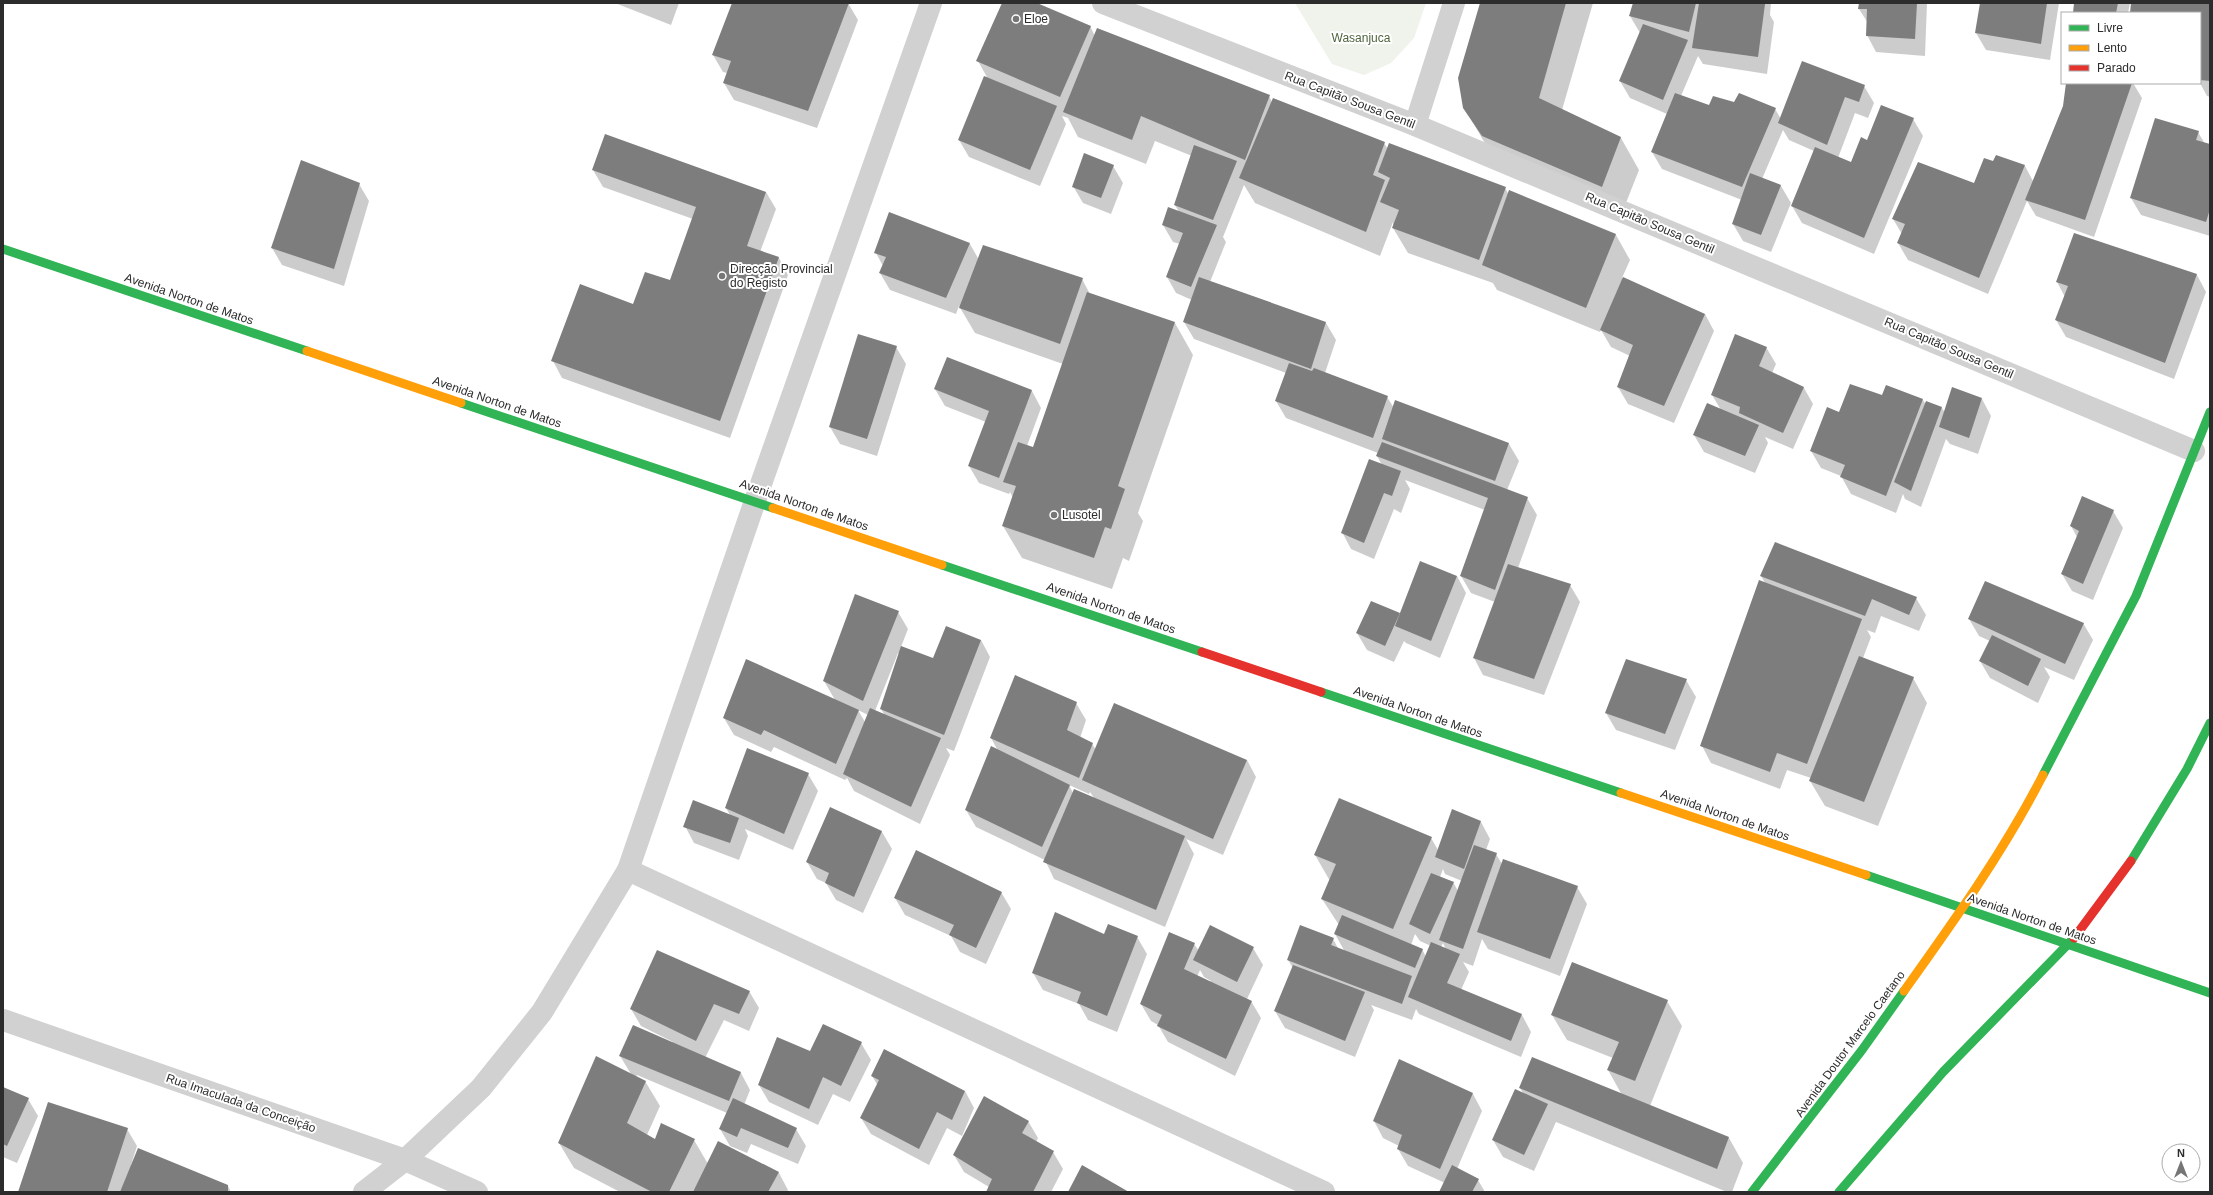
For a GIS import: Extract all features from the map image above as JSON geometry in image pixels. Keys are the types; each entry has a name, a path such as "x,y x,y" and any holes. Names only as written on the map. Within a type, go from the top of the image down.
{"main road":[{"name":"Avenida Norton de Matos","path":"3,249 1963,908 2210,993"},
{"name":"Avenida Doutor Marcelo Caetano","path":"1752,1192 1862,1050 1963,908 2031,799 2090,688 2136,596 2210,412"},
{"path":"1839,1192 1943,1072 2068,945 2125,871 2187,769 2210,723"}],"street":[{"path":"364,1192 405,1160 481,1088 542,1012 628,870 755,501 931,3"},
{"name":"Rua Capitão Sousa Gentil","path":"1102,3 1415,125 2194,450"},
{"path":"1415,125 1454,3"},
{"path":"628,870 1324,1192"},
{"name":"Rua Imaculada da Conceição","path":"3,1020 405,1160 477,1192"}],"green space":[{"name":"Wasanjuca","path":"1295,3 1426,3 1414,38 1391,63 1364,75 1332,64"}],"building":[{"path":"732,3 849,3 808,111 723,83 731,61 712,55"},
{"path":"1002,3 1037,3 1091,26 1060,97 976,61"},
{"path":"1480,3 1566,3 1539,98 1621,137 1602,187 1482,136 1463,108 1458,78"},
{"path":"1633,3 1696,3 1689,32 1629,16"},
{"path":"1699,3 1765,4 1758,57 1692,48"},
{"path":"1859,3 1917,3 1915,39 1866,36 1867,9 1858,9"},
{"path":"1980,3 2047,3 2041,44 1975,33"},
{"path":"2074,3 2118,3 2116,12 2073,12"},
{"path":"2131,3 2210,3 2210,81 2201,80 2201,12 2130,12"},
{"path":"1643,24 1688,40 1663,100 1619,81"},
{"path":"1097,28 1270,95 1245,160 1141,116 1132,140 1063,112"},
{"path":"1802,61 1865,85 1859,102 1845,97 1827,145 1778,123"},
{"path":"984,76 1057,106 1030,170 958,140"},
{"path":"2066,84 2132,84 2085,220 2025,200 2063,106"},
{"path":"1675,93 1709,105 1713,96 1734,102 1739,93 1776,108 1742,187 1651,152"},
{"path":"1273,98 1385,142 1373,175 1385,180 1366,232 1239,178"},
{"path":"1881,105 1914,118 1864,238 1791,206 1815,147 1851,162 1861,137 1867,140"},
{"path":"2155,118 2199,131 2196,140 2210,144 2210,209 2206,222 2130,198"},
{"name":"Direcção Provincial do Registo","path":"605,134 766,192 747,246 779,257 720,421 551,361 580,284 633,304 645,272 670,280 696,207 592,170"},
{"path":"1389,143 1506,187 1479,260 1392,228 1399,210 1380,202 1390,178 1378,172"},
{"path":"1194,145 1237,161 1213,220 1174,205"},
{"path":"1084,153 1114,165 1101,198 1072,187"},
{"path":"1996,155 2025,165 1979,278 1897,243 1905,224 1892,219 1918,162 1974,183 1984,158 1993,161"},
{"path":"301,160 360,183 334,269 271,248"},
{"path":"1750,173 1781,185 1761,235 1732,224"},
{"path":"1509,190 1616,234 1586,308 1482,265"},
{"path":"1168,207 1217,225 1191,287 1166,277 1183,233 1162,225"},
{"path":"889,212 970,243 946,298 879,273 886,257 874,253"},
{"path":"2074,233 2197,274 2165,363 2055,320 2068,286 2056,282"},
{"path":"983,245 1083,278 1060,344 959,308"},
{"path":"1199,277 1326,322 1311,369 1183,322"},
{"path":"1623,277 1705,314 1664,406 1617,387 1633,345 1600,330"},
{"path":"1087,292 1175,322 1118,486 1125,489 1111,529 1105,527 1094,558 1002,526 1016,486 1003,482 1018,442 1033,447"},
{"path":"858,334 897,346 867,439 829,427"},
{"path":"1735,334 1767,347 1759,366 1804,387 1783,433 1739,413 1740,407 1711,395"},
{"path":"947,357 1032,390 999,478 968,466 989,411 934,389"},
{"path":"1289,363 1312,371 1314,368 1388,396 1373,438 1275,401"},
{"path":"1850,384 1882,395 1886,385 1923,399 1886,496 1840,477 1845,465 1810,451 1827,407 1839,412"},
{"path":"1952,387 1982,398 1969,438 1939,427"},
{"path":"1395,400 1509,443 1495,481 1382,439"},
{"path":"1926,401 1942,407 1911,491 1894,482"},
{"path":"1707,403 1759,425 1745,456 1693,435"},
{"path":"1382,442 1528,497 1495,590 1460,576 1488,498 1376,456"},
{"path":"1369,459 1401,471 1392,496 1384,493 1364,543 1341,533"},
{"path":"2082,496 2114,510 2083,584 2061,574 2079,531 2070,526"},
{"path":"1775,542 1917,597 1909,615 1872,599 1865,616 1760,576"},
{"path":"1420,561 1457,576 1431,641 1395,626"},
{"path":"1508,564 1571,584 1534,679 1473,658"},
{"path":"1759,580 1862,619 1807,764 1777,753 1770,772 1700,746"},
{"path":"1985,581 2084,623 2065,664 1968,619"},
{"path":"855,594 899,611 863,701 823,681"},
{"path":"1371,601 1400,613 1385,646 1356,633"},
{"path":"946,626 981,640 944,735 880,709 901,646 933,658"},
{"path":"1992,635 2041,659 2028,686 1979,661"},
{"path":"1859,656 1914,677 1864,802 1809,781"},
{"path":"746,659 859,710 836,764 764,730 761,735 723,718"},
{"path":"1626,659 1687,679 1665,734 1605,713"},
{"path":"1015,675 1077,702 1067,730 1093,743 1079,778 990,738"},
{"path":"1114,703 1247,760 1213,839 1082,780"},
{"path":"870,708 941,738 911,807 843,774"},
{"path":"991,746 1070,785 1042,847 965,810"},
{"path":"747,748 809,773 784,834 725,808"},
{"path":"1074,789 1185,836 1156,910 1043,862"},
{"path":"1339,798 1432,837 1393,929 1321,899 1336,864 1314,855"},
{"path":"693,800 739,818 730,843 683,827"},
{"path":"830,807 882,831 854,897 825,883 829,873 806,862"},
{"path":"1452,809 1481,821 1464,869 1435,857"},
{"path":"1474,845 1497,853 1463,949 1439,940"},
{"path":"916,850 1002,892 976,948 949,935 954,925 894,898"},
{"path":"1503,859 1578,886 1550,959 1477,932"},
{"path":"1431,873 1454,882 1430,934 1409,924"},
{"path":"1055,912 1104,934 1108,924 1138,936 1107,1016 1077,1003 1081,992 1032,973"},
{"path":"1342,915 1423,949 1415,968 1334,934"},
{"path":"1210,925 1254,947 1237,982 1193,960"},
{"path":"1300,925 1334,938 1331,945 1412,976 1402,1004 1287,960"},
{"path":"1169,932 1195,943 1184,969 1252,1001 1226,1059 1157,1026 1162,1015 1140,1004"},
{"path":"1431,942 1460,954 1447,983 1522,1014 1511,1041 1408,997"},
{"path":"657,950 750,991 739,1014 714,1004 696,1041 630,1009"},
{"path":"1572,962 1668,1000 1635,1081 1607,1070 1619,1042 1551,1015"},
{"path":"1293,965 1365,992 1345,1041 1274,1011"},
{"path":"823,1024 862,1042 841,1086 823,1077 809,1109 758,1085 777,1037 810,1051"},
{"path":"633,1025 741,1072 729,1101 619,1056"},
{"path":"884,1049 965,1091 952,1120 937,1112 919,1149 860,1118 879,1080 871,1076"},
{"path":"596,1056 646,1081 627,1123 655,1139 661,1123 695,1139 669,1192 652,1192 558,1143"},
{"path":"1532,1057 1729,1137 1717,1169 1519,1088"},
{"path":"1399,1059 1473,1093 1440,1169 1397,1149 1402,1135 1373,1121"},
{"path":"3,1087 29,1098 7,1146 3,1144"},
{"path":"1515,1089 1548,1104 1524,1155 1492,1140"},
{"path":"984,1096 1029,1121 1022,1133 1054,1151 1033,1192 986,1192 992,1179 953,1155"},
{"path":"733,1098 797,1128 788,1148 741,1128 737,1137 719,1129"},
{"path":"48,1102 128,1128 107,1192 18,1192"},
{"path":"718,1141 779,1172 768,1192 693,1192"},
{"path":"138,1148 228,1185 228,1192 120,1192"},
{"path":"1082,1165 1129,1192 1068,1192"},
{"path":"1452,1165 1479,1179 1472,1192 1439,1192"}],"traffic: fast":[{"path":"3,249 307,351"},
{"path":"461,403 773,508"},
{"path":"2043,775 2136,596 2210,412"},
{"path":"942,565 1202,652"},
{"path":"1321,692 1621,793"},
{"path":"2131,861 2187,769 2210,723"},
{"path":"1866,875 2210,993"},
{"path":"1839,1192 1943,1072 2074,938"},
{"path":"1752,1192 1862,1050 1904,991"}],"traffic: slow":[{"path":"307,351 461,403"},
{"path":"773,508 942,565"},
{"path":"1904,991 1960,912 1995,858 2043,775"},
{"path":"1621,793 1866,875"}],"traffic: jam":[{"path":"1202,652 1321,692"},
{"path":"2074,938 2131,861"}],"place":[{"name":"Eloe","path":"1016,19"},
{"name":"Direcção Provincial do Registo","path":"722,276"},
{"name":"Lusotel","path":"1054,515"}]}
